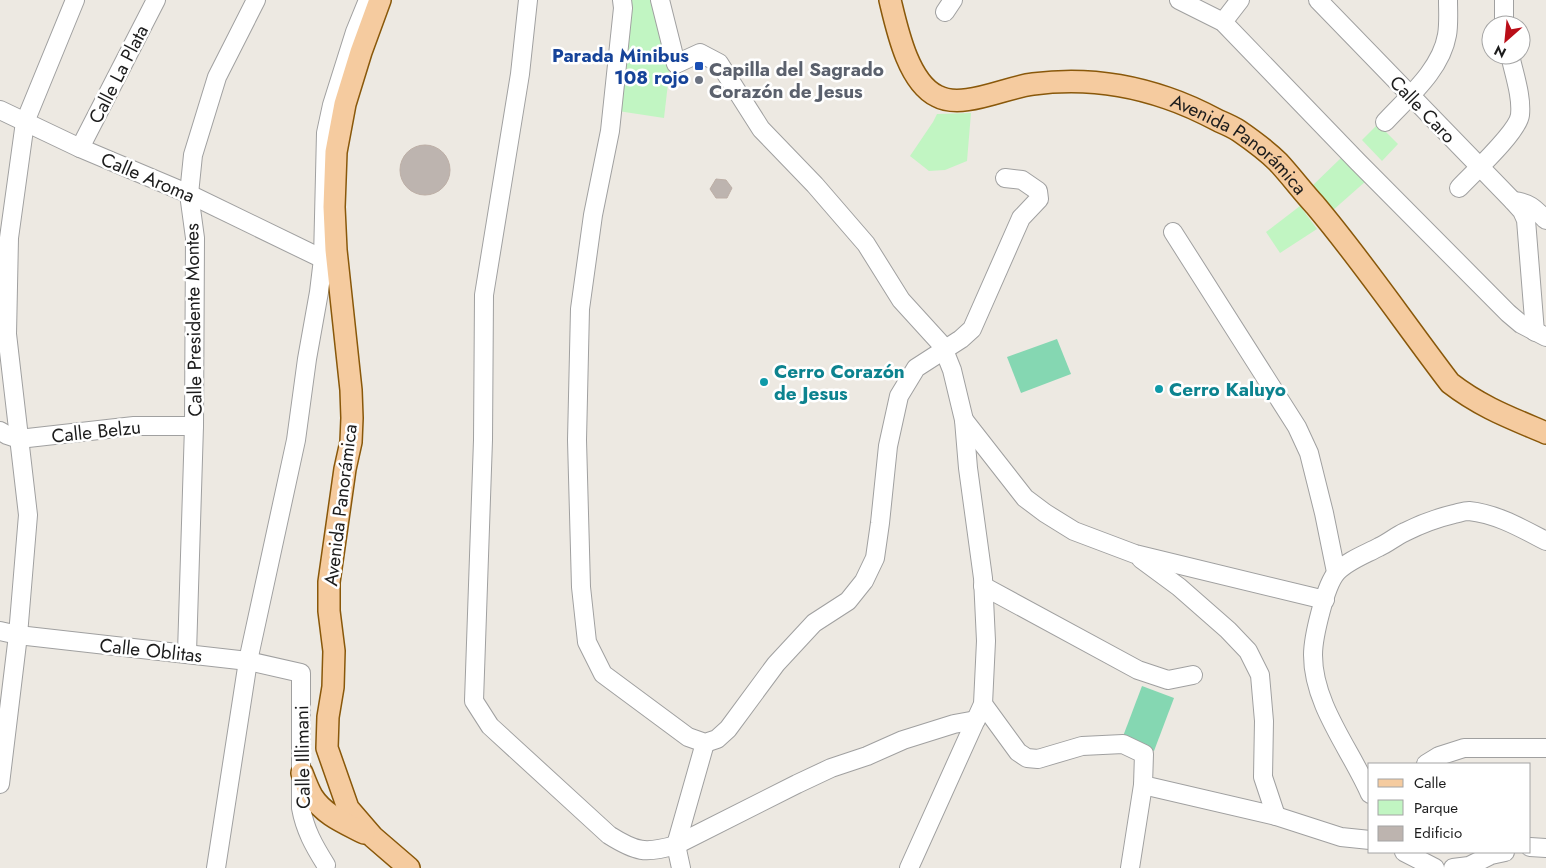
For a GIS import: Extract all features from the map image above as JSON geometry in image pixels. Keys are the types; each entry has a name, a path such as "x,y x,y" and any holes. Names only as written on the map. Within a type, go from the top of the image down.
{"main road":[{"name":"Avenida Panorámica","path":"345,814 327,748 328,717 333,687 334,651 329,611 329,582 345,469 351,442 352,390 336,250 330,151 361,52 380,0"},
{"name":"Avenida Panorámica","path":"890,0 898,33 909,63 924,87 937,97 954,101 977,98 1031,84 1062,81 1098,82 1131,88 1166,98 1238,130 1276,160 1338,233 1450,383 1467,396 1493,411 1546,433"},
{"path":"302,774 312,796 329,815 345,814 409,868"}],"street":[{"path":"0,784 18,635 28,515 7,334 9,238 25,122 75,0"},
{"name":"Calle La Plata","path":"80,148 156,0"},
{"name":"Calle Presidente Montes","path":"187,653 194,426 194,238 189,194 193,155 217,77 256,0"},
{"path":"216,868 248,661 296,440 323,259 330,151 326,133 332,105 355,32 368,0"},
{"path":"528,0 520,74 484,295 483,440 474,701 490,726 609,835 623,844 640,851 661,850 676,845 831,768 867,756 903,740 954,724 976,720"},
{"path":"622,0 623,8 610,131 593,215 580,309 577,440 581,587 587,642 603,674 688,737 705,743 717,739 728,730 776,664 814,623 848,601 864,581 875,558 888,446 899,396 916,368 961,339 972,329 1021,218 1039,199 1038,191 1022,180 1006,178"},
{"path":"660,0 676,64 700,53 718,63 761,129 815,185 866,244 901,300 942,345 952,370 964,420 983,586 986,640 983,704 907,867"},
{"path":"1179,0 1223,22 1358,162 1508,313 1540,335"},
{"path":"1223,22 1240,0"},
{"name":"Calle Caro","path":"1318,0 1522,211 1539,214"},
{"path":"1385,122 1429,73 1441,53 1447,35 1448,0"},
{"path":"1504,0 1504,15"},
{"path":"1458,188 1514,131 1520,117 1519,100 1512,65"},
{"name":"Calle Aroma","path":"0,110 80,148 189,194 323,259"},
{"path":"1539,214 1540,335"},
{"path":"1173,232 1297,427 1309,453 1336,572"},
{"path":"964,420 1025,498 1074,531 1135,554 1325,600"},
{"name":"Calle Belzu","path":"0,432 19,439 134,426 194,426"},
{"path":"1368,789 1327,710 1315,680 1313,654 1319,620 1328,587 1336,572 1404,532 1438,518 1467,511 1497,516 1546,541"},
{"path":"1135,554 1179,587 1228,630 1248,651 1260,675 1264,721 1263,777 1276,816"},
{"path":"983,586 1138,670 1168,680 1193,675"},
{"name":"Calle Oblitas","path":"0,631 18,635 248,661 301,673"},
{"name":"Calle Illimani","path":"301,673 301,808 311,841 327,867"},
{"path":"983,704 1018,752 1027,758 1038,759 1082,746 1124,744 1144,754 1142,785 1130,868"},
{"path":"681,868 676,845 705,743"},
{"path":"1428,763 1439,756 1464,748 1546,748"},
{"path":"1142,785 1276,816 1341,837 1368,840"},
{"path":"1531,847 1546,848"},
{"path":"1406,853 1435,868"},
{"path":"1453,868 1469,866 1501,853"}],"green space":[{"path":"629,0 653,0 670,66 664,118 618,111"},
{"path":"971,113 967,161 945,170 929,171 910,156 937,114"},
{"path":"1378,124 1398,144 1382,161 1362,140"},
{"path":"1343,156 1366,181 1332,211 1310,188"},
{"path":"1300,206 1317,229 1280,253 1266,232"},
{"path":"1057,339 1071,374 1021,393 1007,357"},
{"path":"1142,686 1174,698 1154,751 1122,739"}],"building":[{"path":"420,145 430,145 443,152 450,165 450,175 443,188 430,195 420,195 411,191 404,184 400,175 400,165 404,156 411,149"},
{"path":"716,179 726,180 732,188 727,198 716,198 710,189"}],"place":[{"name":"Parada Minibus 108 rojo","path":"699,66"},
{"name":"Capilla del Sagrado Corazón de Jesus","path":"699,80"},
{"name":"Cerro Corazón de Jesus","path":"764,382"},
{"name":"Cerro Kaluyo","path":"1159,389"}]}
